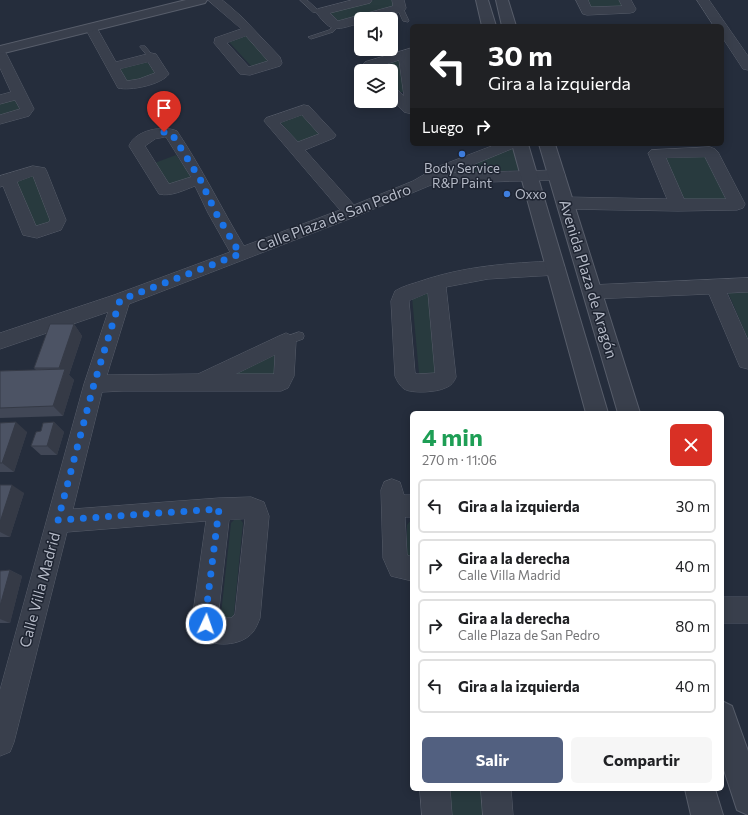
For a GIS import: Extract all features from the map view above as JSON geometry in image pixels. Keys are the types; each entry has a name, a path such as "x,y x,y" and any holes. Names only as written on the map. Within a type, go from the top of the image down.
{"street":[{"path":"0,40 159,0"},
{"path":"0,50 201,0"},
{"path":"214,0 221,4 248,31"},
{"path":"366,0 322,12 336,26 399,4"},
{"path":"482,0 488,24"},
{"path":"502,0 508,24"},
{"path":"582,0 587,11 630,9 624,0"},
{"path":"703,0 719,24"},
{"path":"90,28 122,84 125,85 160,76 162,73 147,52 113,67"},
{"path":"724,31 748,66"},
{"path":"373,64 408,53 410,79"},
{"path":"0,55 27,109 26,112 0,120"},
{"path":"0,100 19,94"},
{"path":"398,98 410,109"},
{"name":"Calle Plaza de San Pedro","path":"0,341 120,300 351,212 419,185 443,171 506,146"},
{"name":"Avenida Plaza de Aragón","path":"521,146 596,411"},
{"name":"Avenida Plaza de Aragón","path":"548,146 628,411"},
{"path":"296,148 351,212"},
{"path":"565,203 678,205 737,204 710,152 656,153 678,205"},
{"name":"Calle Plaza de San Pedro","path":"419,185 452,178 557,175"},
{"path":"200,179 216,213 240,254"},
{"path":"436,282 446,376 439,382 412,382 405,376 400,298 436,282 460,276 516,269 556,268"},
{"path":"592,292 748,285"},
{"path":"715,286 748,361"},
{"name":"Calle Villa Madrid","path":"0,742 94,384 120,300"},
{"path":"94,384 124,382 272,384 281,382 284,376 292,338 201,382"},
{"path":"399,501 395,558 400,567 410,569"},
{"path":"58,520 219,509 251,508 256,510 257,513 247,618 242,626 234,630 210,630 207,628 205,620 219,509"},
{"path":"724,610 748,610"},
{"path":"724,722 748,799"},
{"path":"435,791 437,815"},
{"path":"496,791 498,815"},
{"path":"701,791 707,815"}],"lane":[{"path":"303,0 315,12 322,12"},
{"path":"399,4 406,21"},
{"path":"311,37 331,31 336,26"}],"shaded area":[{"path":"374,0 393,0 393,8 379,12 354,12 354,19 339,23 328,12"},
{"path":"587,0 620,0 624,7 591,9"},
{"path":"245,35 248,36 270,60 269,62 251,66 229,42"},
{"path":"401,59 403,92 398,90 398,64 382,64"},
{"path":"143,62 148,63 155,73 141,80 126,81 120,71 122,68"},
{"path":"16,98 21,110 3,115 0,114 0,103"},
{"path":"302,114 321,135 299,143 280,122"},
{"path":"514,147 521,170 452,175 451,172"},
{"path":"176,155 193,178 167,187 152,164"},
{"path":"706,156 729,202 684,202 664,157"},
{"path":"34,174 54,224 34,230 16,179"},
{"path":"727,290 748,290 748,339"},
{"path":"428,291 435,373 431,377 424,377 419,373 412,297"},
{"path":"277,352 278,375 235,376 234,371"},
{"path":"235,519 240,519 243,523 233,623 220,623 231,523"},
{"path":"410,521 410,556 407,554 407,525"},
{"path":"443,791 489,791 491,815 444,815"}],"building":[{"path":"50,324 74,324 59,368 34,368"},
{"path":"65,369 53,406 0,408 0,371"},
{"path":"16,422 2,463 0,463 0,423"},
{"path":"54,422 47,446 31,446 36,432 41,431 43,423"},
{"path":"0,485 12,485 0,522"},
{"path":"10,570 0,606 0,571"}],"place":[{"name":"Body Service R&P Paint","path":"462,154"},
{"name":"Oxxo","path":"507,194"}],"route":[{"path":"164,132 171,132 200,179 216,213 240,254 120,300 94,384 58,520 219,509 205,620 206,624"}]}
